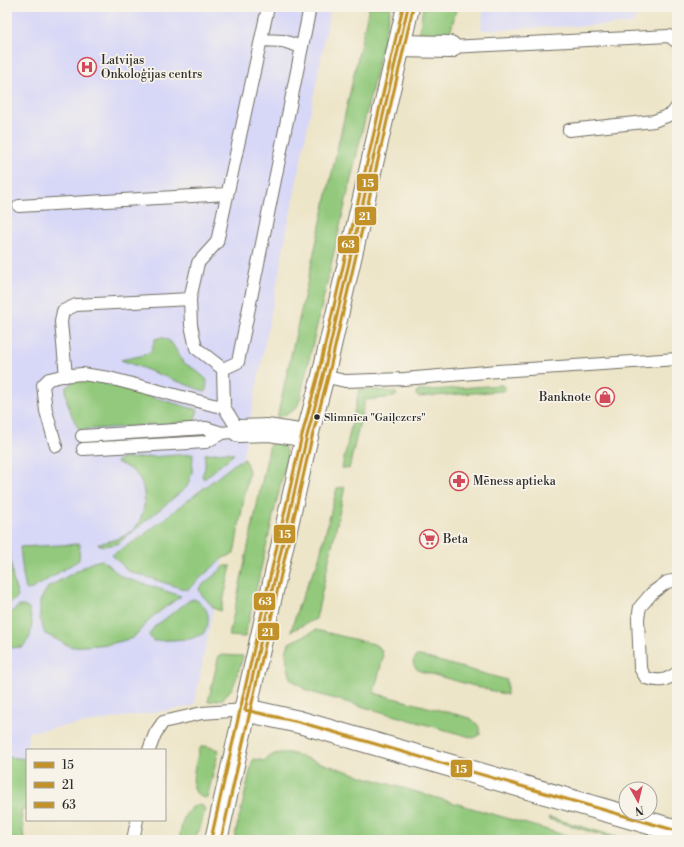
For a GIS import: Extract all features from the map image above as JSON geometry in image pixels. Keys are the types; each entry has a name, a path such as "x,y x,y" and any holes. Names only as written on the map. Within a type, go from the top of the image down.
{"street":[{"path":"216,840 307,436 323,376 408,7"},
{"path":"399,46 450,47"},
{"path":"230,432 268,430 307,436"},
{"path":"246,710 306,724 677,831"}],"lane":[{"path":"223,369 196,348 191,325 190,299 198,263 217,242 268,7"},
{"path":"223,369 238,362 310,7"},
{"path":"450,47 669,36 677,42"},
{"path":"261,40 283,41 302,47"},
{"path":"569,130 654,122 672,114 677,107"},
{"path":"18,206 227,194"},
{"path":"66,376 62,322 63,310 76,305 190,299"},
{"path":"323,376 345,381 404,379 677,359"},
{"path":"223,369 224,407 230,432"},
{"path":"56,446 46,411 43,385 49,379 82,374 109,378 224,407"},
{"path":"82,436 206,428 230,432"},
{"path":"83,449 206,442 230,432"},
{"path":"677,580 668,582 652,593 640,607 638,618 640,668 646,678 655,681 669,679 677,673"},
{"path":"149,749 155,734 163,722 202,713 246,710"},
{"path":"133,840 136,821"}],"shaded area":[{"path":"7,7 331,7 194,706 28,732 26,749 26,809 21,810 24,840 7,840"},
{"path":"484,7 642,7 632,24 481,30"}],"green space":[{"path":"369,7 391,7 301,397 295,409 277,418"},
{"path":"423,7 457,7 449,37 422,36 419,34"},
{"path":"162,337 171,342 184,363 196,370 207,380 206,392 121,360 144,355 151,351 155,339"},
{"path":"77,379 93,380 198,410 194,422 79,430 70,409 66,393 66,387"},
{"path":"502,385 505,389 503,391 418,397 416,395 416,392 418,391"},
{"path":"370,389 395,392 397,395 394,397 365,400 349,469 342,468 359,390"},
{"path":"277,443 285,448 287,457 245,637 229,636 270,444"},
{"path":"227,452 234,454 204,479 202,476 205,468 205,454"},
{"path":"193,454 192,472 187,487 117,544 103,546 98,544 120,538 132,531 140,520 144,507 144,492 140,480 133,471 116,462 120,459"},
{"path":"245,459 249,471 234,554 223,558 187,590 128,571 112,555 141,537 237,462"},
{"path":"345,487 316,619 291,631 298,607 318,562 337,488"},
{"path":"80,544 79,560 32,589 26,590 20,547"},
{"path":"7,548 9,548 13,580 18,597 7,605"},
{"path":"102,560 122,577 181,596 152,617 133,638 110,644 72,647 45,634 40,620 40,601 48,587 93,562"},
{"path":"225,566 231,566 221,611 215,609 201,594 199,588"},
{"path":"194,599 203,605 207,611 208,625 203,634 190,639 153,641 149,635 154,627 190,600"},
{"path":"19,606 24,606 29,609 32,623 30,637 23,647 7,648 7,615"},
{"path":"316,630 374,644 381,649 383,657 374,693 470,718 478,725 480,734 474,738 307,691 291,679 286,653 289,643"},
{"path":"219,655 243,656 233,687 223,699 208,702"},
{"path":"416,656 507,680 507,695 420,671 415,668 413,664"},
{"path":"206,746 219,750 207,798 200,796 196,792 193,779 199,750 201,747"},
{"path":"290,753 365,777 582,840 234,840 253,759 265,761 276,754"},
{"path":"7,757 26,759 26,809 21,810 24,840 7,840"},
{"path":"198,805 203,806 205,810 200,828 194,840 179,840 182,824 186,814 193,807"},
{"path":"549,817 627,840 618,840 548,819"}],"transit line":[{"name":"63","path":"211,839 302,435 318,375 403,7"},
{"name":"15","path":"245,710 307,436 323,376 408,7"},
{"name":"21","path":"221,840 312,437 328,377 413,8"},
{"name":"15","path":"245,710 299,722 677,831"}],"place":[{"name":"Latvijas Onkoloģijas centrs","path":"87,67"},
{"name":"Banknote","path":"605,397"},
{"name":"Slimnīca \"Gaiļezers\"","path":"317,417"},
{"name":"Mēness aptieka","path":"459,481"},
{"name":"Beta","path":"429,539"}]}
